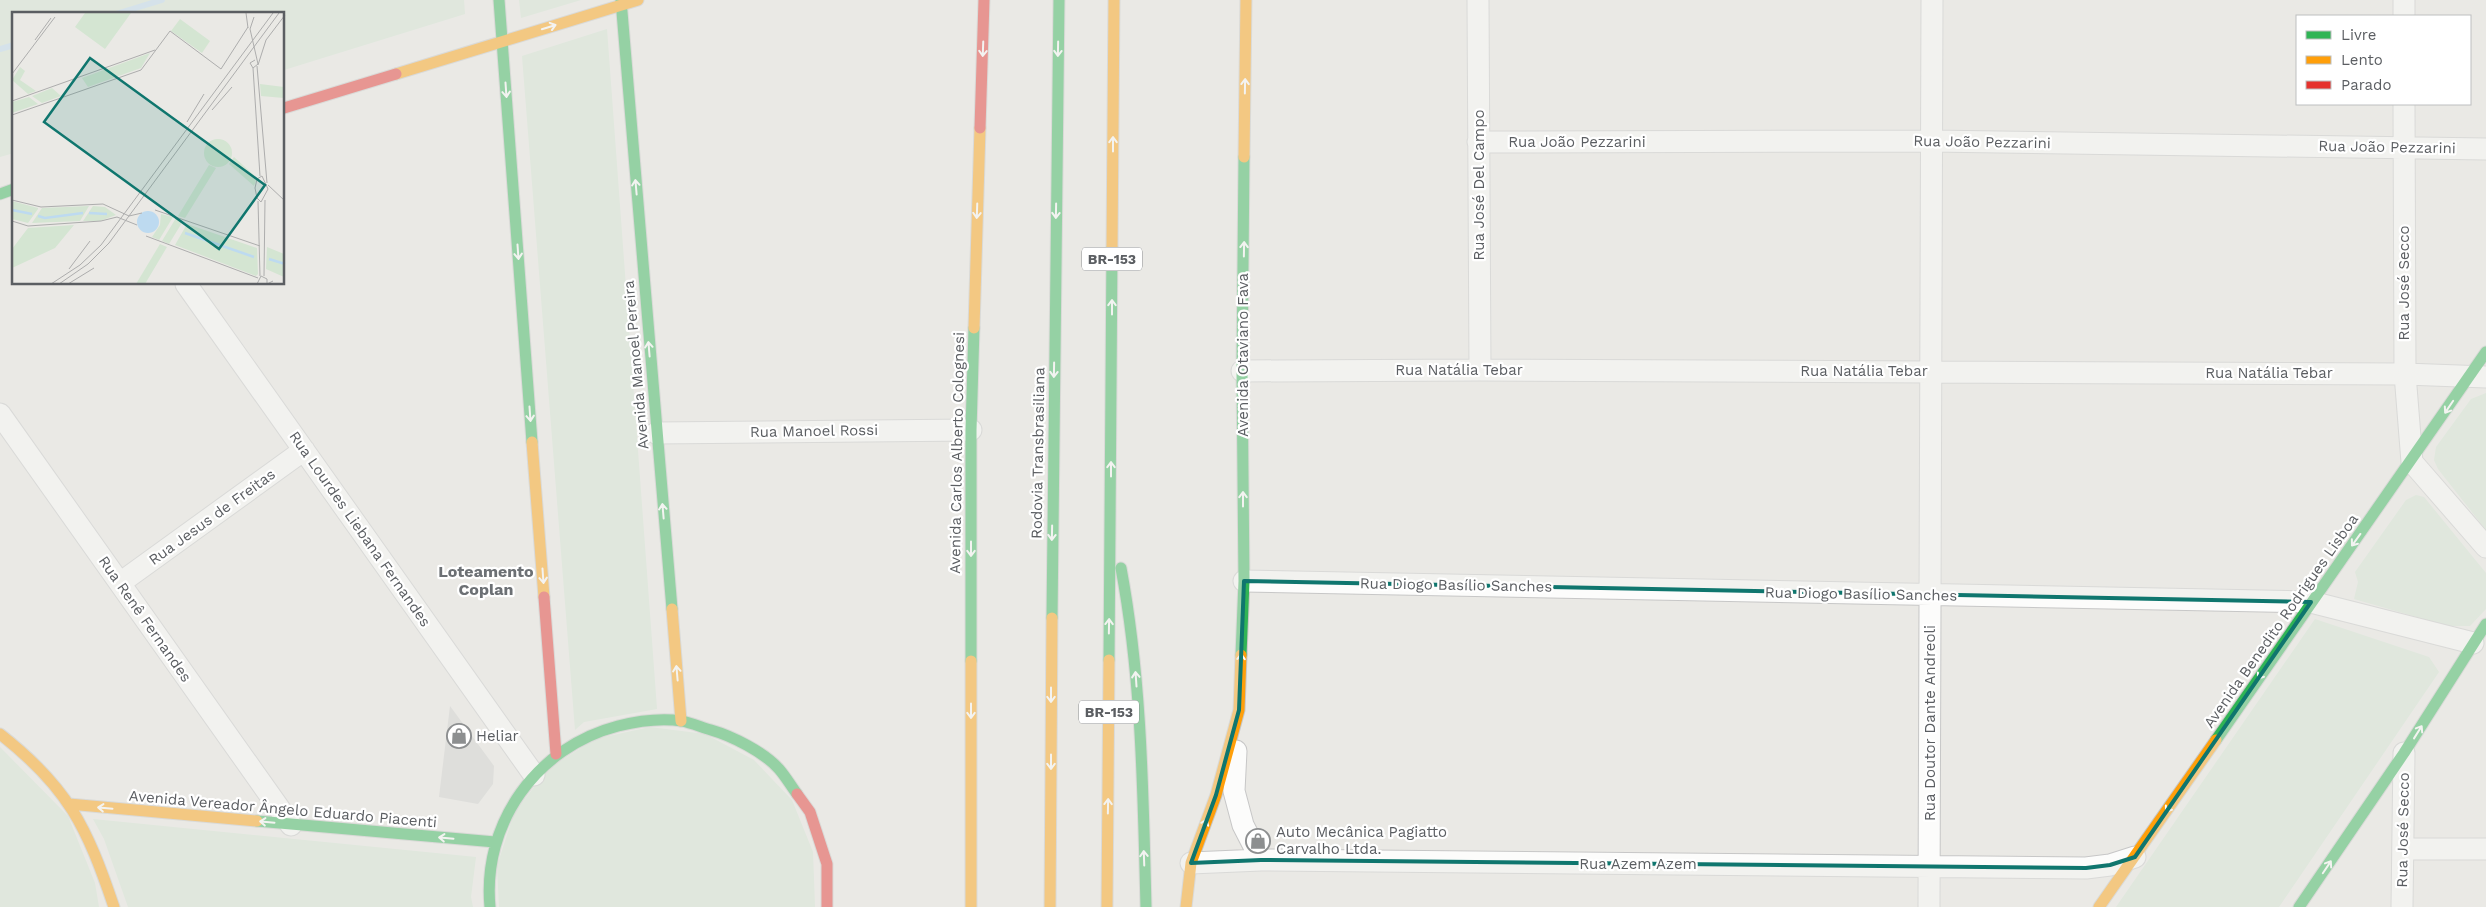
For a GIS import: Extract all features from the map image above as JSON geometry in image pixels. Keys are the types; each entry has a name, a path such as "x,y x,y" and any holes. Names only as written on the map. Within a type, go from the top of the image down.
{"main road":[{"path":"499,0 556,754"},
{"path":"285,108 621,3 638,0"},
{"name":"Avenida Carlos Alberto Colognesi","path":"971,907 971,430 984,0"},
{"name":"Rodovia Transbrasiliana","path":"1050,907 1052,542 1059,0"},
{"name":"BR-153","path":"1107,907 1114,0"},
{"name":"Avenida Otaviano Fava","path":"1186,907 1191,863 1216,795 1239,710 1244,581 1242,371 1246,0"},
{"name":"Avenida Manoel Pereira","path":"621,3 681,721"},
{"path":"0,194 12,190"},
{"name":"Avenida Benedito Rodrigues Lisboa","path":"2098,907 2311,602 2412,462 2478,377 2486,352"},
{"path":"1110,518 1131,616 1140,745 1146,907"},
{"path":"2299,907 2404,753 2486,624"},
{"path":"490,907 488,887 495,842 510,806 534,775 556,754 594,732 637,721 681,721 734,737 778,768 810,812 827,864 827,907"},
{"path":"0,734 21,750 51,780 69,804 92,845 114,907"},
{"name":"Avenida Vereador Ângelo Eduardo Piacenti","path":"69,804 495,842"}],"street":[{"name":"Rua José Del Campo","path":"1478,0 1480,370"},
{"name":"Rua Doutor Dante Andreoli","path":"1929,907 1932,0"},
{"path":"2404,0 2404,15"},
{"name":"Rua José Secco","path":"2404,105 2404,374 2412,462"},
{"name":"Rua João Pezzarini","path":"1478,142 1931,141 2486,149"},
{"name":"Rua Lourdes Liebana Fernandes","path":"187,285 534,775"},
{"name":"Rua Natália Tebar","path":"1242,371 1480,370 2404,374 2478,377"},
{"name":"Rua Renê Fernandes","path":"0,414 291,824"},
{"name":"Rua Manoel Rossi","path":"656,433 971,430"},
{"name":"Rua Jesus de Freitas","path":"120,584 304,450"},
{"path":"2412,462 2486,547"},
{"name":"Rua Diogo Basílio Sanches","path":"1244,581 2311,602 2473,643"},
{"name":"Avenida Otaviano Fava","path":"1239,710 1234,792 1243,825 1260,860"},
{"name":"Rua José Secco","path":"2402,907 2404,753"},
{"path":"2403,849 2486,848"},
{"name":"Rua Azem Azem","path":"1191,863 1260,860 2086,868 2134,857"},
{"path":"2086,868 2101,876 2113,887"}],"highlighted area":[{"path":"1244,581 2311,602 2135,857 2110,865 2086,868 1261,860 1191,863 1216,795 1239,710"}],"green space":[{"path":"0,0 464,0 465,14 285,70 285,12 12,12 12,154 0,157"},
{"path":"519,0 581,0 521,18"},
{"path":"607,29 657,709 584,722 575,730 522,56"},
{"path":"2486,393 2486,530 2438,469 2434,460 2436,447 2471,399"},
{"path":"2416,495 2424,497 2486,573 2486,609 2470,626 2448,626 2354,599 2358,582 2355,572 2406,500"},
{"path":"2315,619 2429,657 2439,672 2279,907 2116,907"},
{"path":"650,727 705,734 754,760 792,800 813,852 815,907 499,907 497,866 514,813 548,769 595,739"},
{"path":"0,747 68,816 95,883 99,907 0,907"},
{"path":"93,819 476,857 471,897 473,907 128,907 104,839"}],"building":[{"name":"Heliar","path":"450,706 494,766 493,784 478,804 439,797"}],"waterway":[{"path":"123,12 162,0"},
{"path":"0,49 12,46"}],"traffic: fast":[{"path":"499,0 532,442"},
{"path":"621,0 672,609"},
{"path":"1052,618 1059,0"},
{"path":"1241,655 1244,581 1242,371 1244,157"},
{"path":"0,194 12,190"},
{"path":"1109,660 1112,248"},
{"path":"971,661 971,430 974,328"},
{"path":"2216,740 2486,352"},
{"path":"1121,568 1128,610 1137,694 1146,907"},
{"path":"2299,907 2404,753 2486,624"},
{"path":"490,907 490,876 495,846 506,818 521,793 540,770 563,751 589,736 618,726 642,721 674,720 685,722 728,736 747,745 773,763 797,794"},
{"path":"257,821 495,842"}],"traffic: slow":[{"path":"396,74 638,0"},
{"path":"1112,248 1114,0"},
{"path":"1244,157 1246,0"},
{"path":"974,328 980,128"},
{"path":"532,442 544,597"},
{"path":"672,609 681,721"},
{"path":"1050,907 1052,618"},
{"path":"1186,907 1191,863 1216,795 1239,710 1241,655"},
{"path":"1107,907 1109,660"},
{"path":"971,661 971,907"},
{"path":"0,734 43,772 72,810 94,854 114,907"},
{"path":"2099,907 2216,740"},
{"path":"69,804 257,821"}],"traffic: jam":[{"path":"980,128 984,0"},
{"path":"285,108 396,74"},
{"path":"544,597 556,754"},
{"path":"797,794 810,812 827,864 827,907"}],"place":[{"name":"Heliar","path":"459,736"},
{"name":"Auto Mecânica Pagiatto Carvalho Ltda.","path":"1258,841"}],"district":[{"name":"Loteamento Coplan","path":"486,580"}]}
